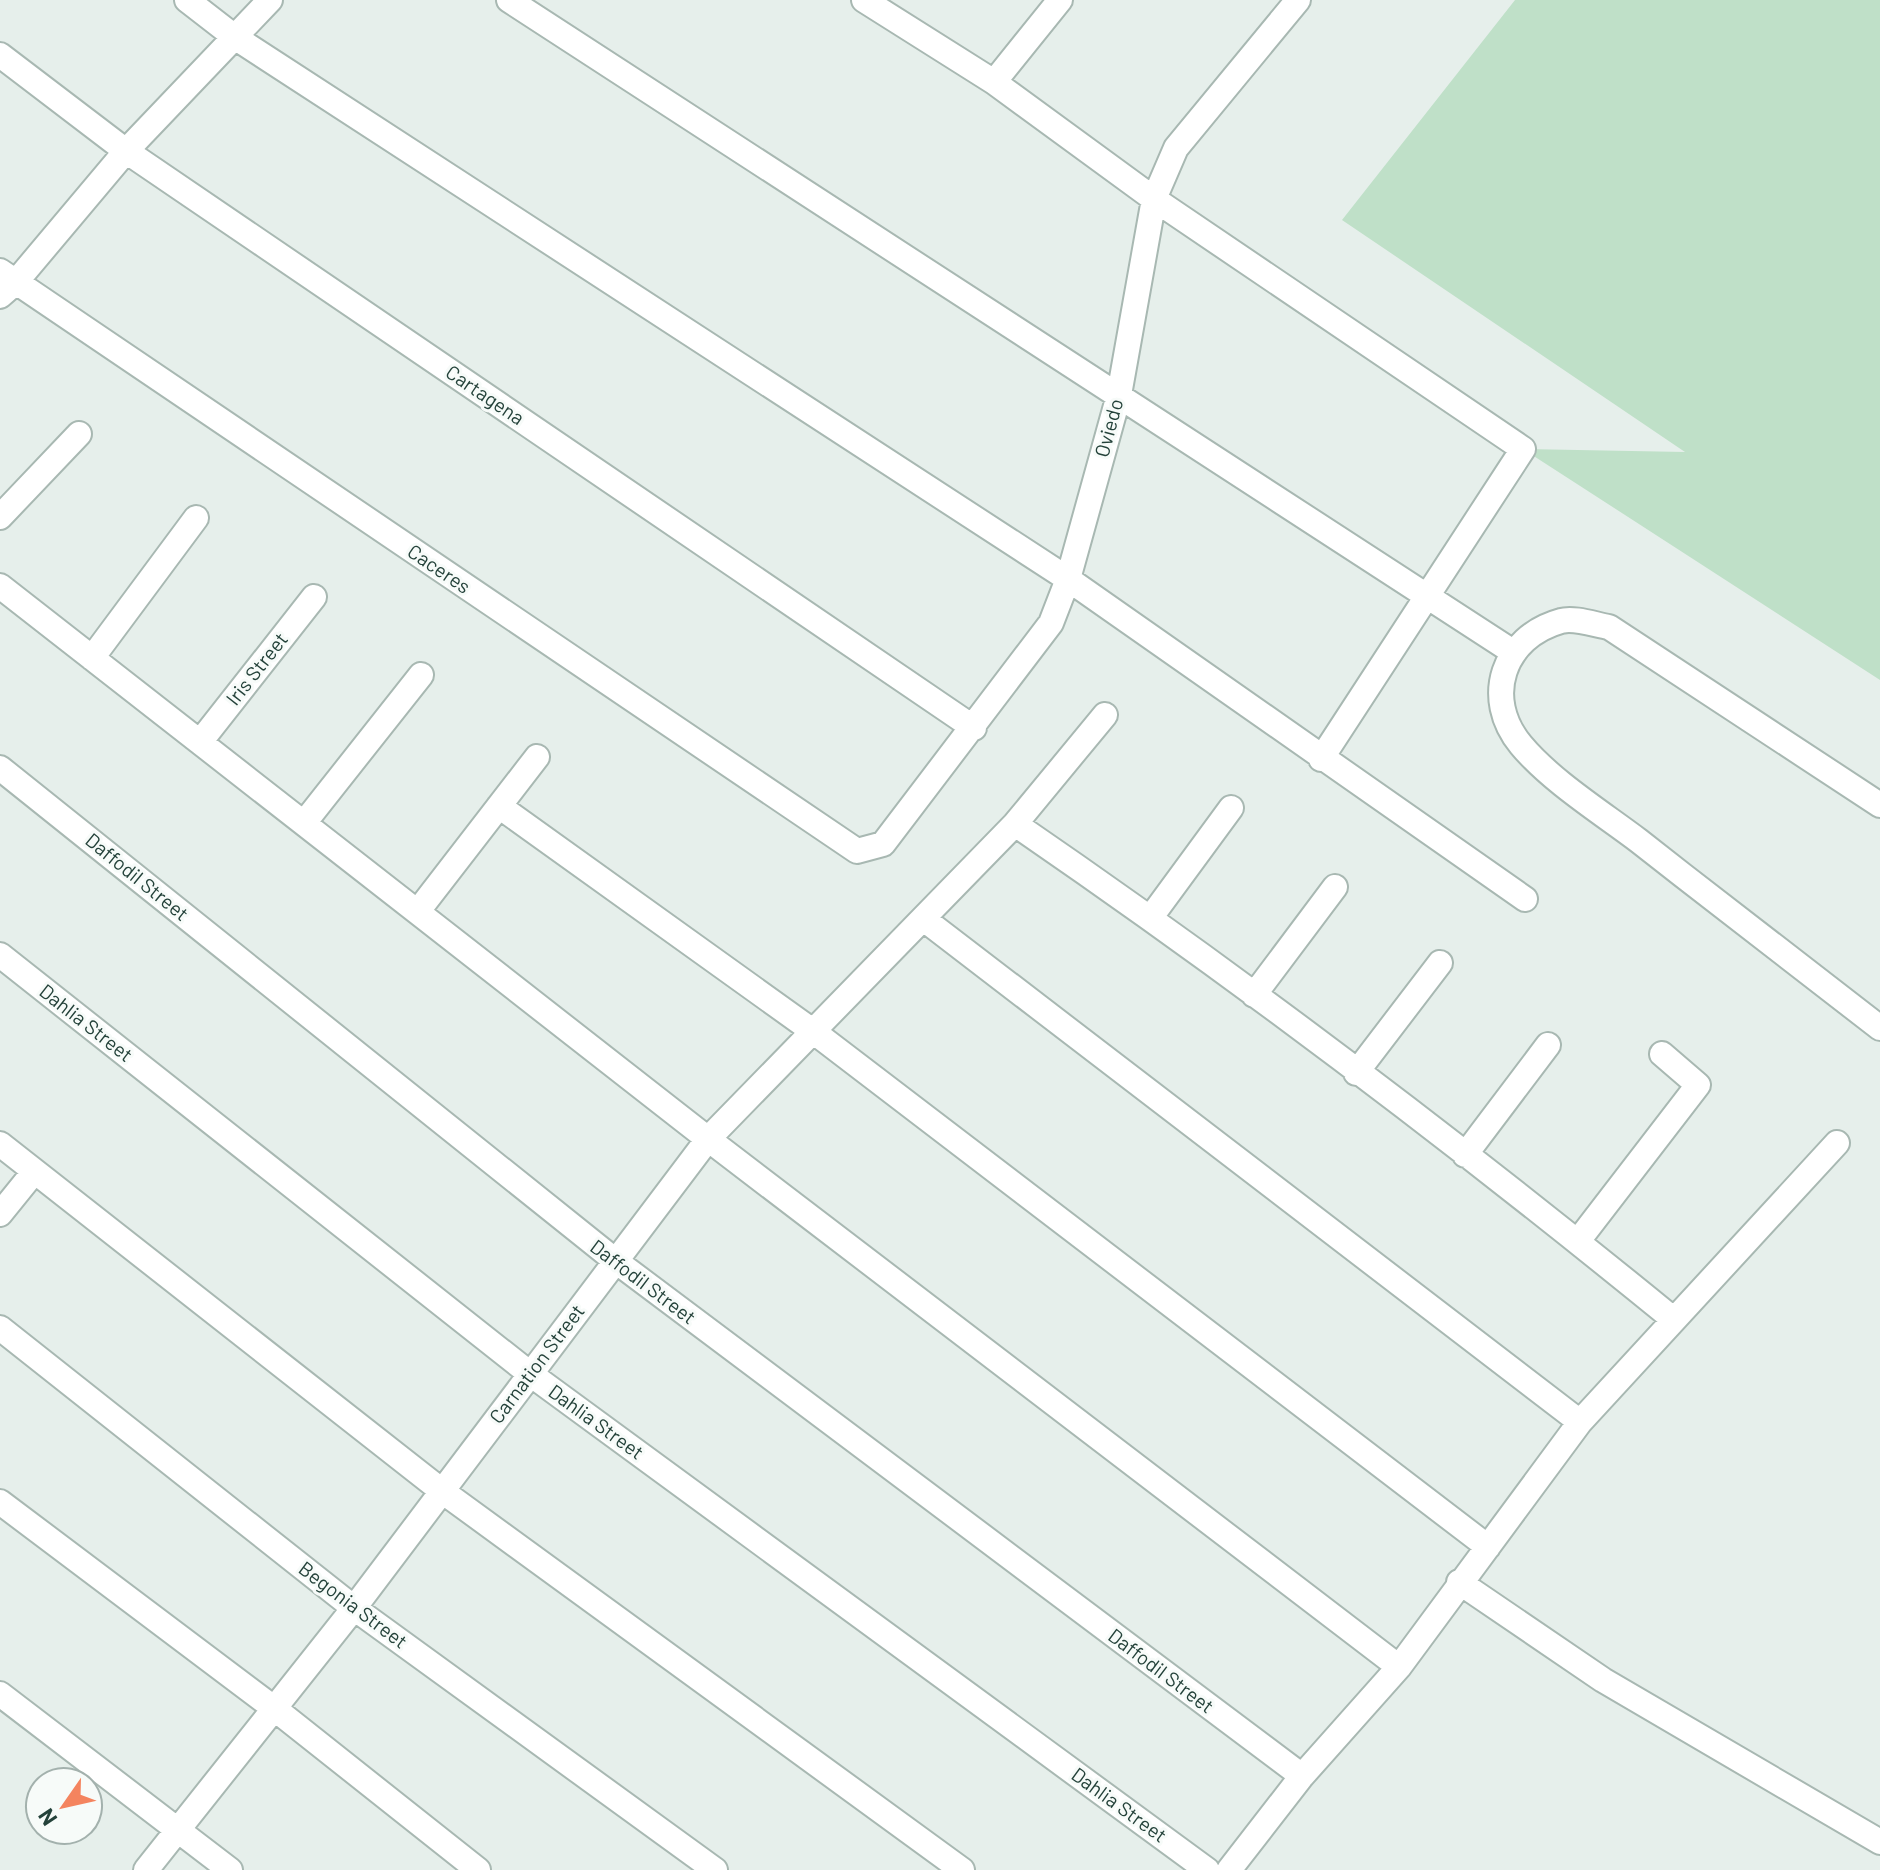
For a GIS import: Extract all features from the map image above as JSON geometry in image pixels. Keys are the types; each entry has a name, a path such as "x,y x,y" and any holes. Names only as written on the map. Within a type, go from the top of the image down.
{"street":[{"path":"187,0 236,38 1068,579 1525,899"},
{"path":"5,283 270,0"},
{"path":"509,0 1513,652"},
{"path":"864,0 994,82 1154,199 1523,449 1424,596 1321,759"},
{"path":"994,82 1060,0"},
{"name":"Oviedo","path":"883,844 1051,623 1068,579 1119,395 1154,199 1176,148 1298,0"},
{"name":"Cartagena","path":"0,55 126,151 974,728"},
{"name":"Caceres","path":"5,283 857,851 883,844"},
{"path":"0,517 79,434"},
{"path":"92,658 196,518"},
{"path":"0,586 708,1139 1399,1667"},
{"name":"Iris Street","path":"200,742 314,597"},
{"path":"1880,805 1609,627 1564,619 1544,628 1513,652 1500,681 1499,704 1520,744 1571,789 1880,1028"},
{"path":"304,823 421,675"},
{"name":"Carnation Street","path":"146,1870 354,1608 708,1139 925,920 1015,824 1105,715"},
{"path":"418,911 537,757"},
{"name":"Daffodil Street","path":"0,768 617,1262 1302,1776"},
{"path":"499,806 814,1032 1488,1547"},
{"path":"1151,917 1231,808"},
{"path":"1015,824 1151,917 1578,1241 1673,1319"},
{"path":"1254,995 1335,887"},
{"path":"925,920 1580,1422"},
{"name":"Dahlia Street","path":"0,955 529,1373 1207,1870"},
{"path":"1356,1073 1440,963"},
{"path":"1465,1155 1548,1045"},
{"path":"1578,1241 1698,1085 1662,1054"},
{"path":"1229,1870 1302,1776 1399,1667 1580,1422 1837,1143"},
{"path":"0,1144 442,1491 962,1870"},
{"path":"0,1214 34,1172"},
{"name":"Begonia Street","path":"0,1328 354,1608 715,1870"},
{"path":"0,1502 275,1709 478,1870"},
{"path":"1459,1582 1603,1680 1880,1842"},
{"path":"0,1694 230,1870"}],"green space":[{"path":"1515,0 1880,0 1880,680 1523,449 1685,452 1342,220"}]}
